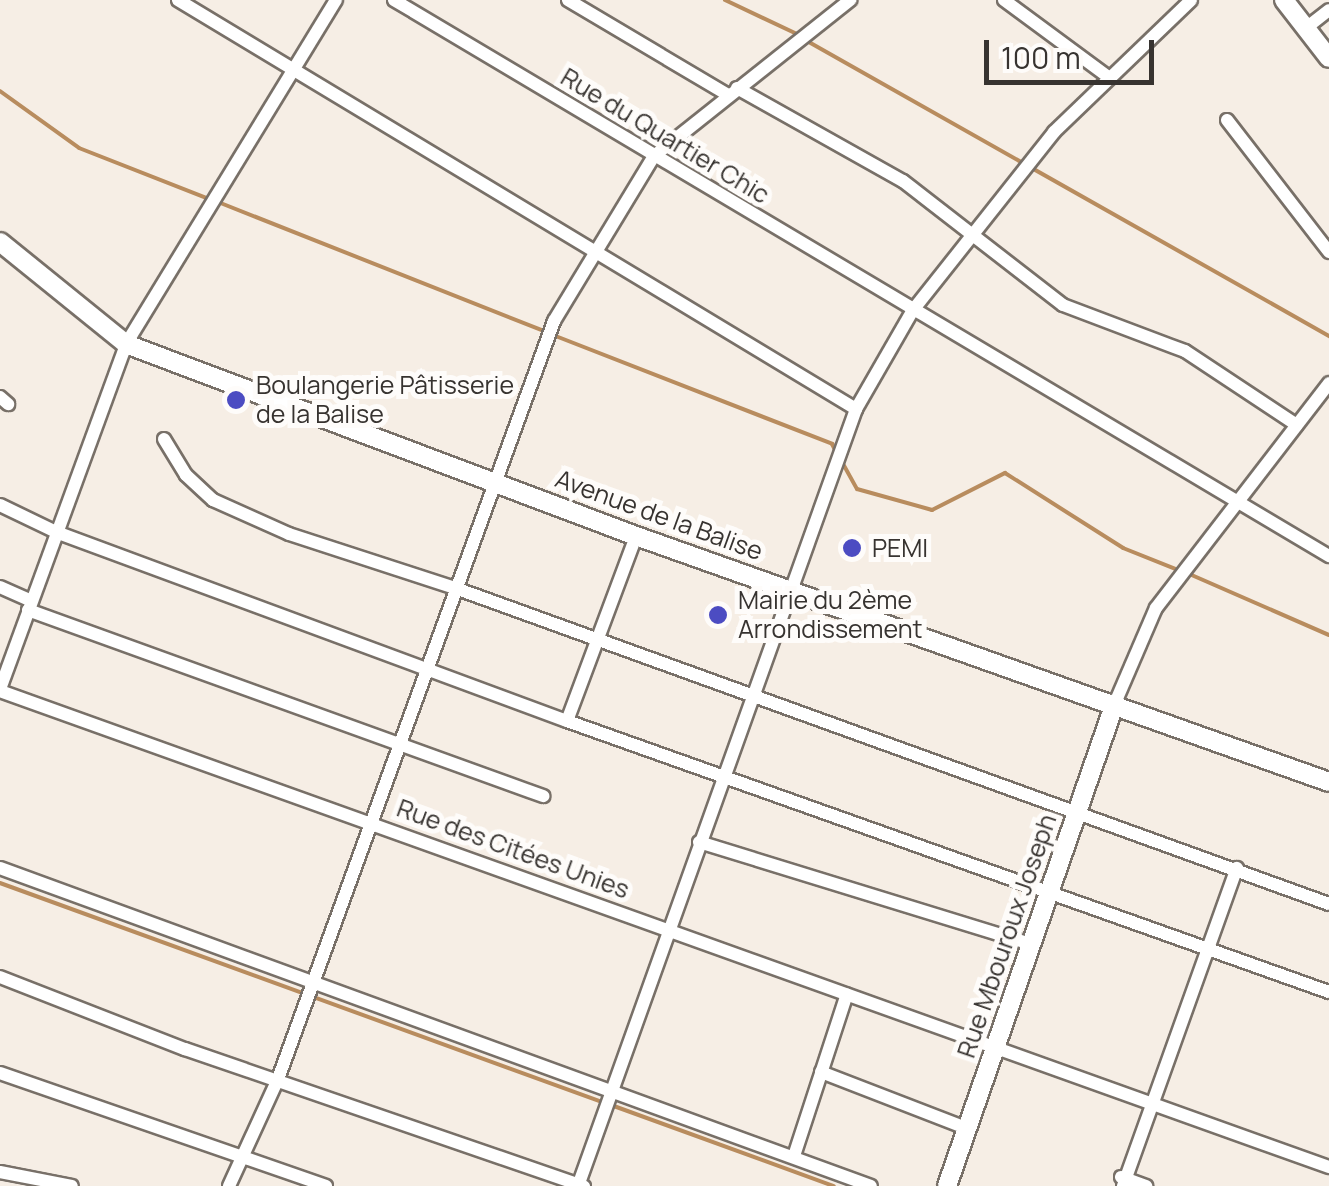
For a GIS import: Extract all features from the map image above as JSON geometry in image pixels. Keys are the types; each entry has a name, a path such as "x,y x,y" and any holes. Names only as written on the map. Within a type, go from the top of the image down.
{"street":[{"path":"178,0 292,74 856,409"},
{"path":"1,685 126,344 336,0"},
{"name":"Rue du Quartier Chic","path":"394,0 1329,556"},
{"path":"568,0 732,91 864,156 1063,305 1185,351 1297,425"},
{"path":"229,1186 278,1079 306,992 540,350 554,321 654,156 804,30 848,0"},
{"path":"1004,0 1107,76"},
{"path":"0,977 580,1185 607,1093 856,409 913,310 1025,169 1107,76 1191,0"},
{"path":"1284,0 1329,58"},
{"path":"1306,28 1329,10"},
{"path":"1227,120 1329,252"},
{"name":"Avenue de la Balise","path":"0,242 126,344 636,536 1329,782"},
{"path":"1115,703 1141,638 1187,564 1329,383"},
{"path":"164,439 186,475 213,500 288,534 454,588 596,643 1329,904"},
{"path":"0,505 56,532 567,721 1050,888 1329,992"},
{"path":"567,721 636,536"},
{"path":"0,587 30,605 542,796"},
{"name":"Rue des Citées Unies","path":"1,685 1152,1106 1329,1167"},
{"name":"Rue Mbouroux Joseph","path":"947,1186 1115,703"},
{"path":"700,842 1031,944"},
{"path":"0,868 306,992 794,1156 871,1186"},
{"path":"1146,1186 1123,1180 1236,868"},
{"path":"794,1156 847,994"},
{"path":"0,1072 326,1186"},
{"path":"821,1072 966,1128"},
{"path":"0,1172 72,1186"}],"waterway":[{"path":"725,0 799,35"},
{"path":"807,41 1329,336"},
{"path":"0,91 79,148 209,199"},
{"path":"218,202 544,331"},
{"path":"553,335 832,444 837,454"},
{"path":"842,462 857,489 932,510 1005,473 1123,548 1178,570"},
{"path":"1187,573 1329,635"},
{"path":"0,883 602,1102"},
{"path":"611,1105 834,1186"}],"place":[{"name":"Boulangerie Pâtisserie de la Balise","path":"236,400"},
{"name":"PEMI","path":"852,548"},
{"name":"Mairie du 2ème Arrondissement","path":"718,615"}]}
